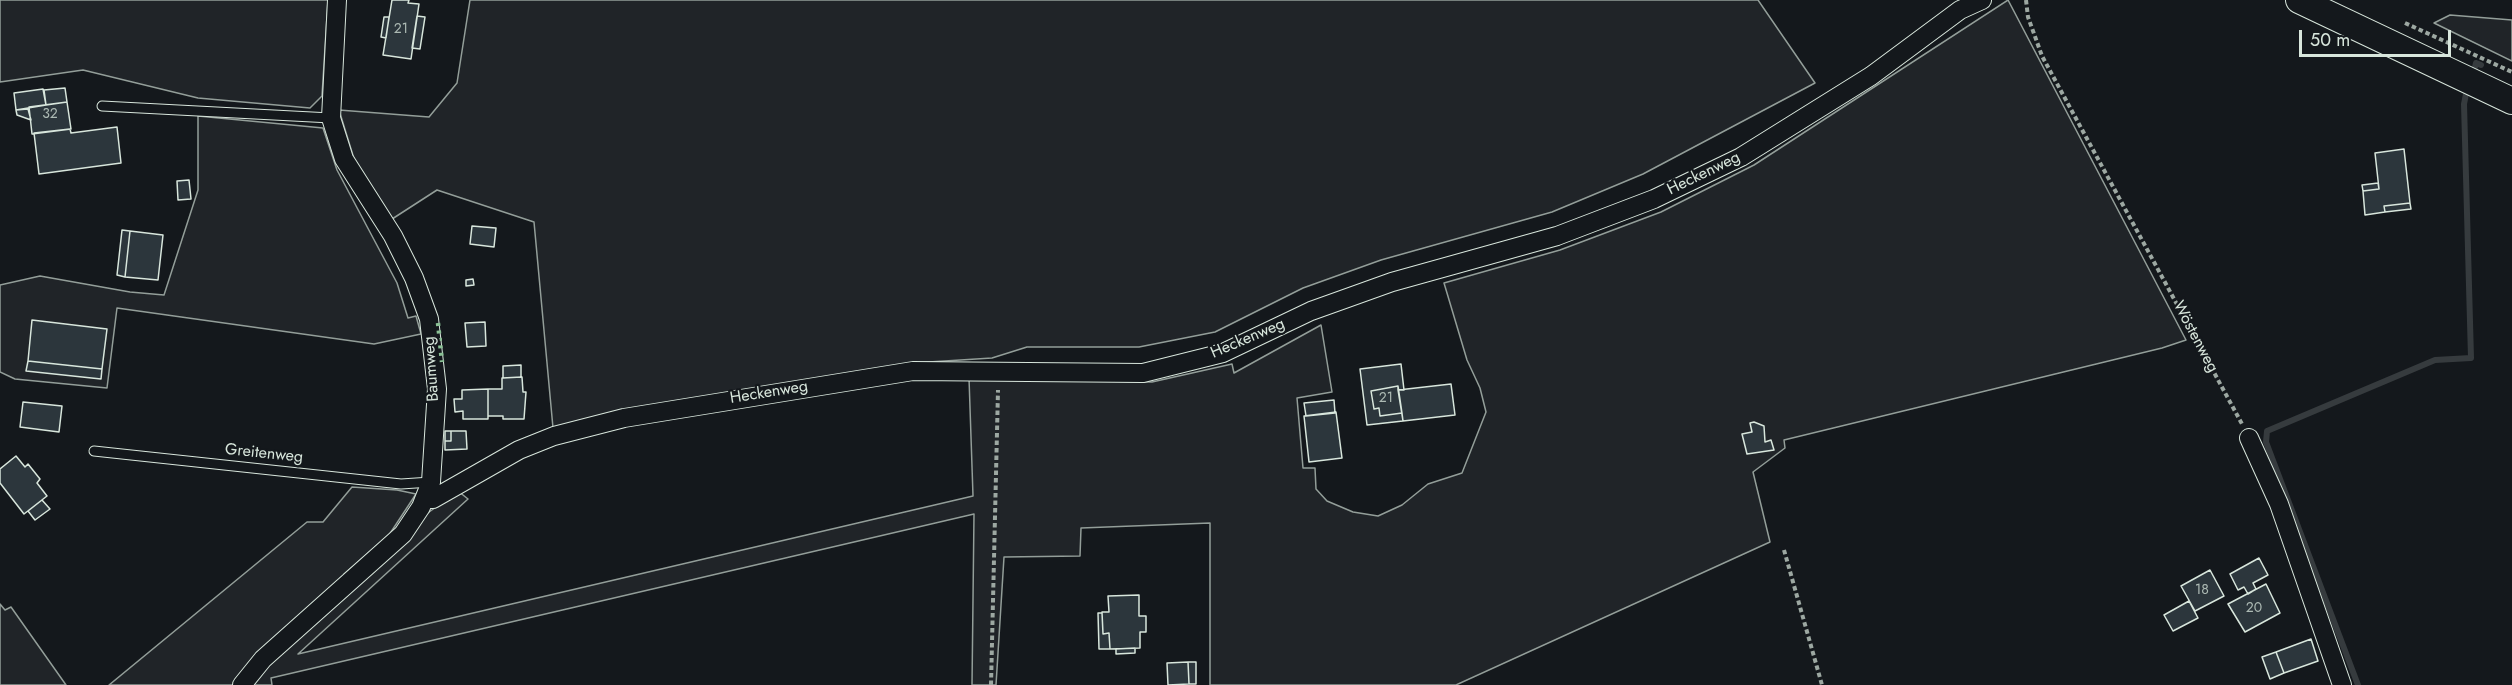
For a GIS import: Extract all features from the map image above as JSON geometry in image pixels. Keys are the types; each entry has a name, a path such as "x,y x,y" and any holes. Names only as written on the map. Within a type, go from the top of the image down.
{"main road":[{"path":"2299,0 2512,101"}],"street":[{"name":"Baumweg","path":"337,0 331,118 344,159 393,236 414,278 429,318 436,389 428,490"},
{"name":"Heckenweg","path":"428,490 433,499 519,450 554,436 624,418 912,371 1143,372 1223,353 1311,311 1392,282 1557,236 1654,199 1741,157 1871,76 1960,10 1982,0"},
{"path":"2249,438 2279,504 2342,685"},
{"path":"242,685 263,658 402,534 428,490"}],"lane":[{"path":"102,106 331,118"},
{"name":"Greitenweg","path":"94,451 401,484 428,490"}],"path":[{"name":"Wöstenweg","path":"2026,0 2028,17 2042,56 2249,438"},
{"path":"2397,19 2512,72"},
{"path":"992,685 999,372"},
{"path":"1784,550 1822,685"}],"shaded area":[{"path":"0,0 328,0 322,96 310,108 198,98 83,70 0,82"},
{"path":"470,0 1758,0 1815,83 1643,174 1552,212 1381,260 1303,288 1215,332 1139,347 1027,347 992,358 913,363 621,410 553,428 534,222 437,190 389,221 355,162 339,110 429,117 457,83"},
{"path":"2008,0 2186,340 2162,348 1784,440 1785,448 1753,472 1770,542 1456,685 1210,685 1210,523 1081,528 1080,556 1004,557 996,685 972,685 974,514 271,678 272,685 109,685 307,522 323,522 352,487 397,490 416,494 389,535 344,574 458,491 468,499 298,654 973,496 969,378 1152,382 1232,364 1234,373 1321,325 1332,392 1297,398 1303,468 1315,468 1316,489 1327,501 1353,512 1378,516 1402,505 1428,484 1462,473 1486,412 1480,388 1467,360 1444,283 1560,250 1661,212 1754,165"},
{"path":"2450,15 2512,20 2512,61 2434,23"},
{"path":"198,116 323,128 337,170 397,283 408,318 416,316 421,334 374,344 117,308 107,388 15,379 0,372 0,285 40,276 130,292 164,295 198,190"},
{"path":"0,604 5,610 11,607 66,685 0,685"}],"building":[{"path":"392,0 409,0 408,3 419,4 411,59 383,55"},
{"path":"417,16 425,17 420,49 412,48"},
{"path":"384,17 389,17 386,38 381,37"},
{"path":"65,88 67,102 46,105 44,90"},
{"path":"43,89 46,105 16,110 14,93"},
{"path":"67,102 71,129 32,134 29,107"},
{"path":"28,109 31,120 17,115 16,110"},
{"path":"117,127 121,163 39,174 34,133 70,129 71,133"},
{"path":"2404,149 2410,203 2384,206 2385,212 2365,215 2363,191 2379,189 2375,153"},
{"path":"189,180 191,199 178,200 177,181"},
{"path":"2378,183 2379,189 2363,191 2362,185"},
{"path":"2410,203 2411,209 2385,212 2384,206"},
{"path":"472,226 496,228 494,247 470,244"},
{"path":"122,230 130,231 125,277 117,275"},
{"path":"130,231 163,235 158,280 125,277"},
{"path":"473,279 474,285 466,286 466,280"},
{"path":"32,320 107,329 102,369 28,361"},
{"path":"485,322 486,346 467,347 465,323"},
{"path":"28,361 102,369 101,379 26,371"},
{"path":"1401,364 1404,390 1398,390 1398,386 1371,391 1374,409 1379,408 1380,416 1402,413 1403,421 1367,425 1360,369"},
{"path":"521,365 521,377 503,378 503,366"},
{"path":"522,377 523,392 526,392 524,419 488,416 488,389 502,389 502,378"},
{"path":"1451,384 1455,415 1403,421 1398,390"},
{"path":"1398,386 1402,413 1380,416 1379,408 1374,409 1371,391"},
{"path":"488,389 488,419 463,419 463,411 455,412 454,399 462,399 462,390"},
{"path":"1334,400 1335,413 1306,416 1304,403"},
{"path":"23,402 62,406 59,432 20,427"},
{"path":"1336,412 1342,458 1309,462 1304,416"},
{"path":"1754,422 1764,426 1765,442 1771,440 1774,450 1747,454 1742,434 1752,432 1750,423"},
{"path":"445,431 451,431 451,441 445,441"},
{"path":"451,431 466,431 467,449 445,450 445,441 451,441"},
{"path":"16,456 25,467 28,464 40,479 37,483 47,496 24,514 0,483 0,469"},
{"path":"42,500 50,509 35,520 28,511"},
{"path":"2259,558 2268,575 2253,583 2256,589 2248,594 2244,587 2238,590 2230,574"},
{"path":"2210,570 2224,596 2195,611 2181,586"},
{"path":"2266,584 2280,613 2245,632 2228,604"},
{"path":"1139,595 1139,616 1146,616 1146,632 1140,632 1140,648 1110,649 1109,633 1103,634 1102,612 1109,612 1108,596"},
{"path":"2189,601 2198,618 2173,631 2164,615"},
{"path":"1098,613 1102,613 1103,634 1109,633 1110,649 1099,649"},
{"path":"2311,639 2318,661 2284,673 2276,652"},
{"path":"1135,648 1135,653 1116,654 1116,649"},
{"path":"2276,652 2284,673 2270,679 2262,657"},
{"path":"1188,662 1189,684 1168,685 1167,663"},
{"path":"1188,662 1196,662 1196,684 1189,684"}],"waterway":[{"path":"2475,67 2476,63 2481,65"},
{"path":"2358,685 2266,442 2267,431 2435,360 2471,358 2464,104 2466,94"}],"hedge":[{"path":"438,323 442,362"}]}
